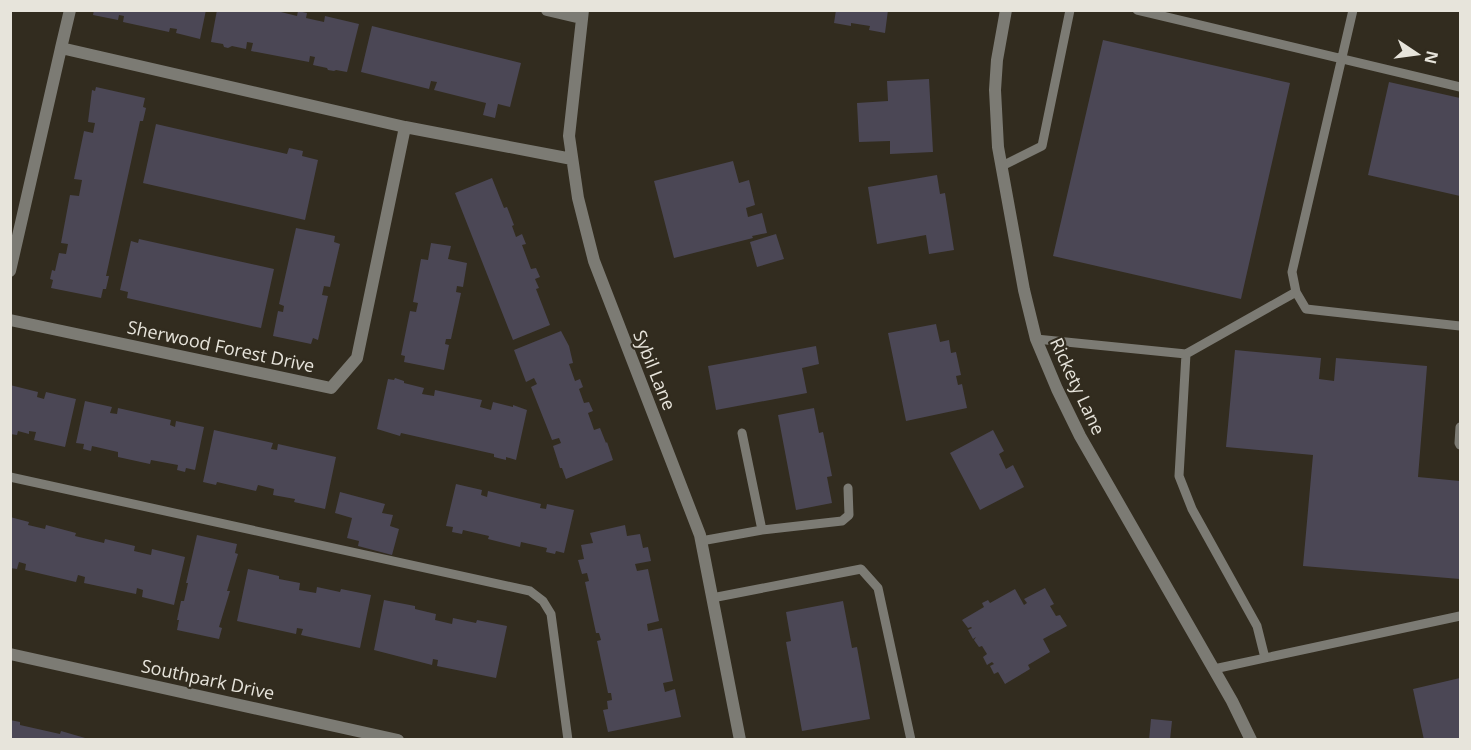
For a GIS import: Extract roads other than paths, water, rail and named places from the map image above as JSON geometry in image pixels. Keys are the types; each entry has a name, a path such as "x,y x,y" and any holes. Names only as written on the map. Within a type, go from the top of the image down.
{"street":[{"path":"10,271 70,10"},
{"path":"547,10 582,14"},
{"name":"Rickety Lane","path":"1006,10 996,60 998,147 1024,290 1036,339 1080,436 1214,669 1251,740"},
{"name":"Sybil Lane","path":"582,14 569,136 578,198 594,261 673,461 701,541 740,740"},
{"path":"61,48 405,127 573,159"},
{"name":"Sherwood Forest Drive","path":"10,320 331,388 357,358 405,127"},
{"name":"Southpark Drive","path":"10,654 371,737 398,740"}],"lane":[{"path":"1002,166 1042,146 1070,10"},
{"path":"1137,10 1342,61 1461,87"},
{"path":"1353,10 1292,272 1296,292 1306,309 1461,326"},
{"path":"1036,339 1186,354 1296,292"},
{"path":"1186,354 1179,476 1192,509 1257,626 1265,658"},
{"path":"1461,427 1459,442 1461,445"},
{"path":"742,433 762,530"},
{"path":"10,477 530,591 543,601 551,614 568,740"},
{"path":"701,541 762,530 842,521 849,515 848,488"},
{"path":"711,598 861,569 878,588 911,740"},
{"path":"1214,669 1461,616"}]}
